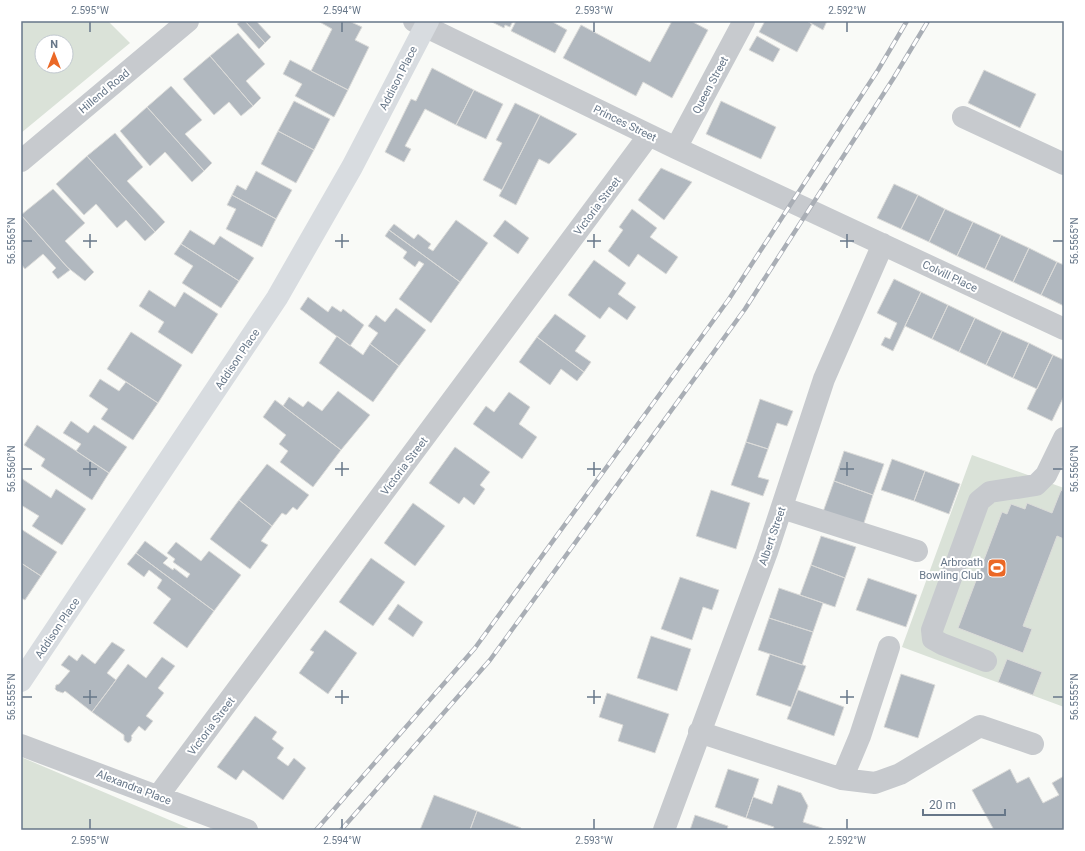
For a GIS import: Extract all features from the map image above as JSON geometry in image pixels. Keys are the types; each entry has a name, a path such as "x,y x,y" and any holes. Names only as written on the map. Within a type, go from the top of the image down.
{"main road":[{"name":"Addison Place","path":"21,681 277,298 352,167 422,23"}],"street":[{"name":"Hillend Road","path":"21,161 188,21"},
{"name":"Queen Street","path":"676,148 744,21"},
{"name":"Princes Street","path":"422,23 649,136 836,223"},
{"path":"963,117 1064,164"},
{"name":"Victoria Street","path":"158,796 649,136"},
{"name":"Colvill Place","path":"836,223 1064,328"},
{"name":"Albert Street","path":"664,830 699,732 767,552 824,379 882,244"},
{"path":"986,661 942,644 934,639 932,630 979,501 990,492 1036,485 1046,475 1064,438"},
{"path":"782,508 917,551"},
{"path":"842,780 860,736 889,648"},
{"path":"699,732 842,780 875,783 900,774 980,726 1033,744"},
{"name":"Alexandra Place","path":"21,745 242,828"}],"shaded area":[{"path":"21,21 108,21 130,43 21,133"},
{"name":"Arbroath Bowling Club","path":"972,455 1064,488 1064,707 902,647"},
{"path":"21,757 193,830 21,830"}],"building":[{"path":"241,21 245,21 265,43 259,49 237,24"},
{"path":"245,21 256,21 271,37 265,43"},
{"path":"318,21 349,21 362,27 355,40 369,47 348,90 311,71 332,29"},
{"path":"490,21 513,21 510,27 505,25 504,28"},
{"path":"516,21 551,21 567,30 555,53 511,31"},
{"path":"672,21 691,21 708,30 672,98 643,82 636,96 563,58 581,25 650,62"},
{"path":"765,21 807,21 812,24 797,52 759,32"},
{"path":"807,21 827,21 823,30"},
{"path":"238,33 265,64 246,81 261,98 253,106 210,56"},
{"path":"757,36 780,49 773,62 749,50"},
{"path":"210,56 253,106 241,116 229,102 214,115 183,79"},
{"path":"290,60 348,90 334,117 295,96 302,84 283,74"},
{"path":"432,68 474,90 456,125 425,109 405,146 411,149 404,162 385,152 411,99 416,101"},
{"path":"984,70 1036,94 1020,128 968,103"},
{"path":"171,86 202,120 185,134 212,163 204,171 147,107"},
{"path":"474,90 503,104 486,139 456,125"},
{"path":"294,101 330,119 314,150 278,131"},
{"path":"721,101 776,127 761,159 706,134"},
{"path":"515,103 540,115 502,190 483,180 502,143 496,140"},
{"path":"147,107 204,171 192,182 165,152 150,166 120,131"},
{"path":"540,115 577,134 549,164 539,159 516,205 499,196"},
{"path":"278,131 314,150 296,183 261,164"},
{"path":"115,133 143,167 127,181 165,222 155,232 87,156"},
{"path":"87,156 155,232 145,241 126,220 117,228 96,204 84,215 56,184"},
{"path":"661,168 692,182 664,220 638,200"},
{"path":"256,171 292,190 276,219 232,195 237,185 246,190"},
{"path":"894,184 918,195 901,229 877,218"},
{"path":"53,189 85,223 65,241 94,272 85,281 67,267 21,215"},
{"path":"232,195 276,219 262,247 226,229 236,209 227,205"},
{"path":"918,195 945,209 929,242 901,229"},
{"path":"632,209 657,228 650,237 678,257 666,274 638,254 629,267 608,251 623,230 619,227"},
{"path":"945,209 973,222 957,256 929,242"},
{"path":"21,215 70,270 58,279 52,272 56,268 43,254 25,269 21,264"},
{"path":"456,220 488,243 460,282 389,230 394,224 414,239 418,234 431,244 428,248 433,251"},
{"path":"505,220 529,238 518,254 493,236"},
{"path":"973,222 1001,235 985,269 957,256"},
{"path":"190,230 214,245 220,236 254,258 239,281 181,244"},
{"path":"389,230 460,282 431,323 399,299 424,264 419,261 415,267 403,258 407,252 385,236"},
{"path":"1001,235 1029,248 1013,282 985,269"},
{"path":"181,244 239,281 221,308 182,283 193,266 174,254"},
{"path":"1029,248 1057,262 1041,295 1013,282"},
{"path":"594,260 626,283 618,294 636,307 627,320 609,307 600,319 568,295"},
{"path":"1057,262 1064,265 1064,306 1041,295"},
{"path":"894,279 921,292 893,351 881,345 885,337 890,339 897,323 877,313"},
{"path":"149,290 175,307 184,292 218,314 192,354 158,332 164,322 139,306"},
{"path":"921,292 948,305 932,339 905,326"},
{"path":"308,297 328,312 332,306 341,312 343,309 364,325 350,346 300,309"},
{"path":"948,305 975,318 959,352 932,339"},
{"path":"396,308 426,330 399,366 370,344 378,333 368,326 376,315 385,322"},
{"path":"555,314 586,336 575,351 591,362 584,372 537,337"},
{"path":"975,318 1002,331 986,365 959,352"},
{"path":"1002,331 1029,343 1013,378 986,365"},
{"path":"131,332 182,365 158,403 107,369"},
{"path":"337,336 363,355 370,344 399,366 373,402 319,363"},
{"path":"537,337 584,372 577,381 561,369 550,385 519,362"},
{"path":"1029,343 1053,355 1037,389 1013,378"},
{"path":"1053,355 1064,360 1064,396 1052,421 1027,409"},
{"path":"100,379 119,391 126,382 158,403 133,440 101,419 108,409 89,396"},
{"path":"338,391 370,415 341,450 283,406 289,397 303,407 308,401 322,411"},
{"path":"509,392 530,407 519,424 537,437 522,459 473,424 486,406 494,412"},
{"path":"760,399 793,411 787,426 777,423 768,449 746,442"},
{"path":"275,400 341,450 313,487 280,462 288,451 279,444 286,435 263,417"},
{"path":"71,421 88,433 94,425 127,447 109,473 76,451 81,444 63,433"},
{"path":"37,425 109,473 92,500 41,466 45,459 24,445"},
{"path":"746,442 768,449 758,477 769,480 763,496 731,485"},
{"path":"455,447 490,472 480,485 485,489 474,505 464,497 459,504 429,483"},
{"path":"844,451 884,464 873,495 834,481"},
{"path":"892,459 925,471 914,501 881,490"},
{"path":"267,464 309,495 297,510 293,507 286,515 282,513 272,526 239,500"},
{"path":"925,471 960,484 949,514 914,501"},
{"path":"21,478 51,498 56,489 86,509 62,545 32,526 39,516 21,505"},
{"path":"834,481 873,495 863,526 823,512"},
{"path":"711,490 750,503 736,549 696,536"},
{"path":"1061,490 1064,492 1064,539 1057,536 1023,626 1032,629 1023,653 958,628 1002,512 1007,514 1011,504 1025,509 1027,503 1052,513"},
{"path":"239,500 272,526 261,541 268,545 250,569 210,539"},
{"path":"413,503 445,526 415,566 384,543"},
{"path":"21,529 57,552 41,576 21,563"},
{"path":"821,536 856,547 845,578 811,565"},
{"path":"145,541 168,558 163,563 173,570 174,568 187,578 190,574 173,562 175,559 167,553 176,542 201,561 209,551 241,575 214,611 136,553"},
{"path":"136,553 214,611 187,648 153,623 171,599 157,588 162,580 149,570 144,577 127,564"},
{"path":"371,558 405,582 373,626 339,602"},
{"path":"21,563 41,576 25,600 21,598"},
{"path":"811,565 845,578 835,607 800,595"},
{"path":"680,577 719,590 712,610 703,607 692,640 661,629"},
{"path":"868,578 917,595 906,627 856,610"},
{"path":"779,588 823,603 813,632 769,618"},
{"path":"398,604 423,622 413,637 388,619"},
{"path":"769,618 813,632 802,665 758,650"},
{"path":"325,630 357,653 328,694 299,673 314,652 310,650"},
{"path":"651,636 691,649 677,691 637,678"},
{"path":"112,642 125,650 107,673 116,680 92,712 65,691 63,693 55,689 56,685 59,684 70,671 61,665 69,655 77,661 82,654 95,664"},
{"path":"770,654 806,666 791,707 756,695"},
{"path":"162,657 175,666 158,688 164,693 146,716 153,721 145,731 139,726 131,736 131,741 128,743 124,740 124,735 92,712 128,664 146,678"},
{"path":"1007,659 1042,672 1033,695 998,682"},
{"path":"901,674 935,685 918,738 884,727"},
{"path":"798,690 844,707 834,736 787,719"},
{"path":"607,693 669,714 655,753 618,741 623,725 599,717"},
{"path":"255,716 277,732 272,739 284,748 277,758 288,766 294,758 306,768 283,800 243,770 236,780 217,767"},
{"path":"728,769 759,779 746,818 715,807"},
{"path":"1010,769 1017,783 1029,777 1043,803 1059,795 1052,783 1064,776 1064,830 994,830 972,790"},
{"path":"778,785 801,793 808,806 803,822 828,830 773,830 774,827 746,818 753,797 772,804"},
{"path":"434,795 477,811 470,830 420,830"},
{"path":"477,811 521,828 521,830 470,830"},
{"path":"695,815 728,826 727,830 690,830"}],"railway":[{"path":"316,830 475,648 729,299 878,70 907,21"},
{"path":"341,830 490,660 745,309 893,79 928,21"}],"place":[{"name":"Arbroath Bowling Club","path":"997,568"}]}
